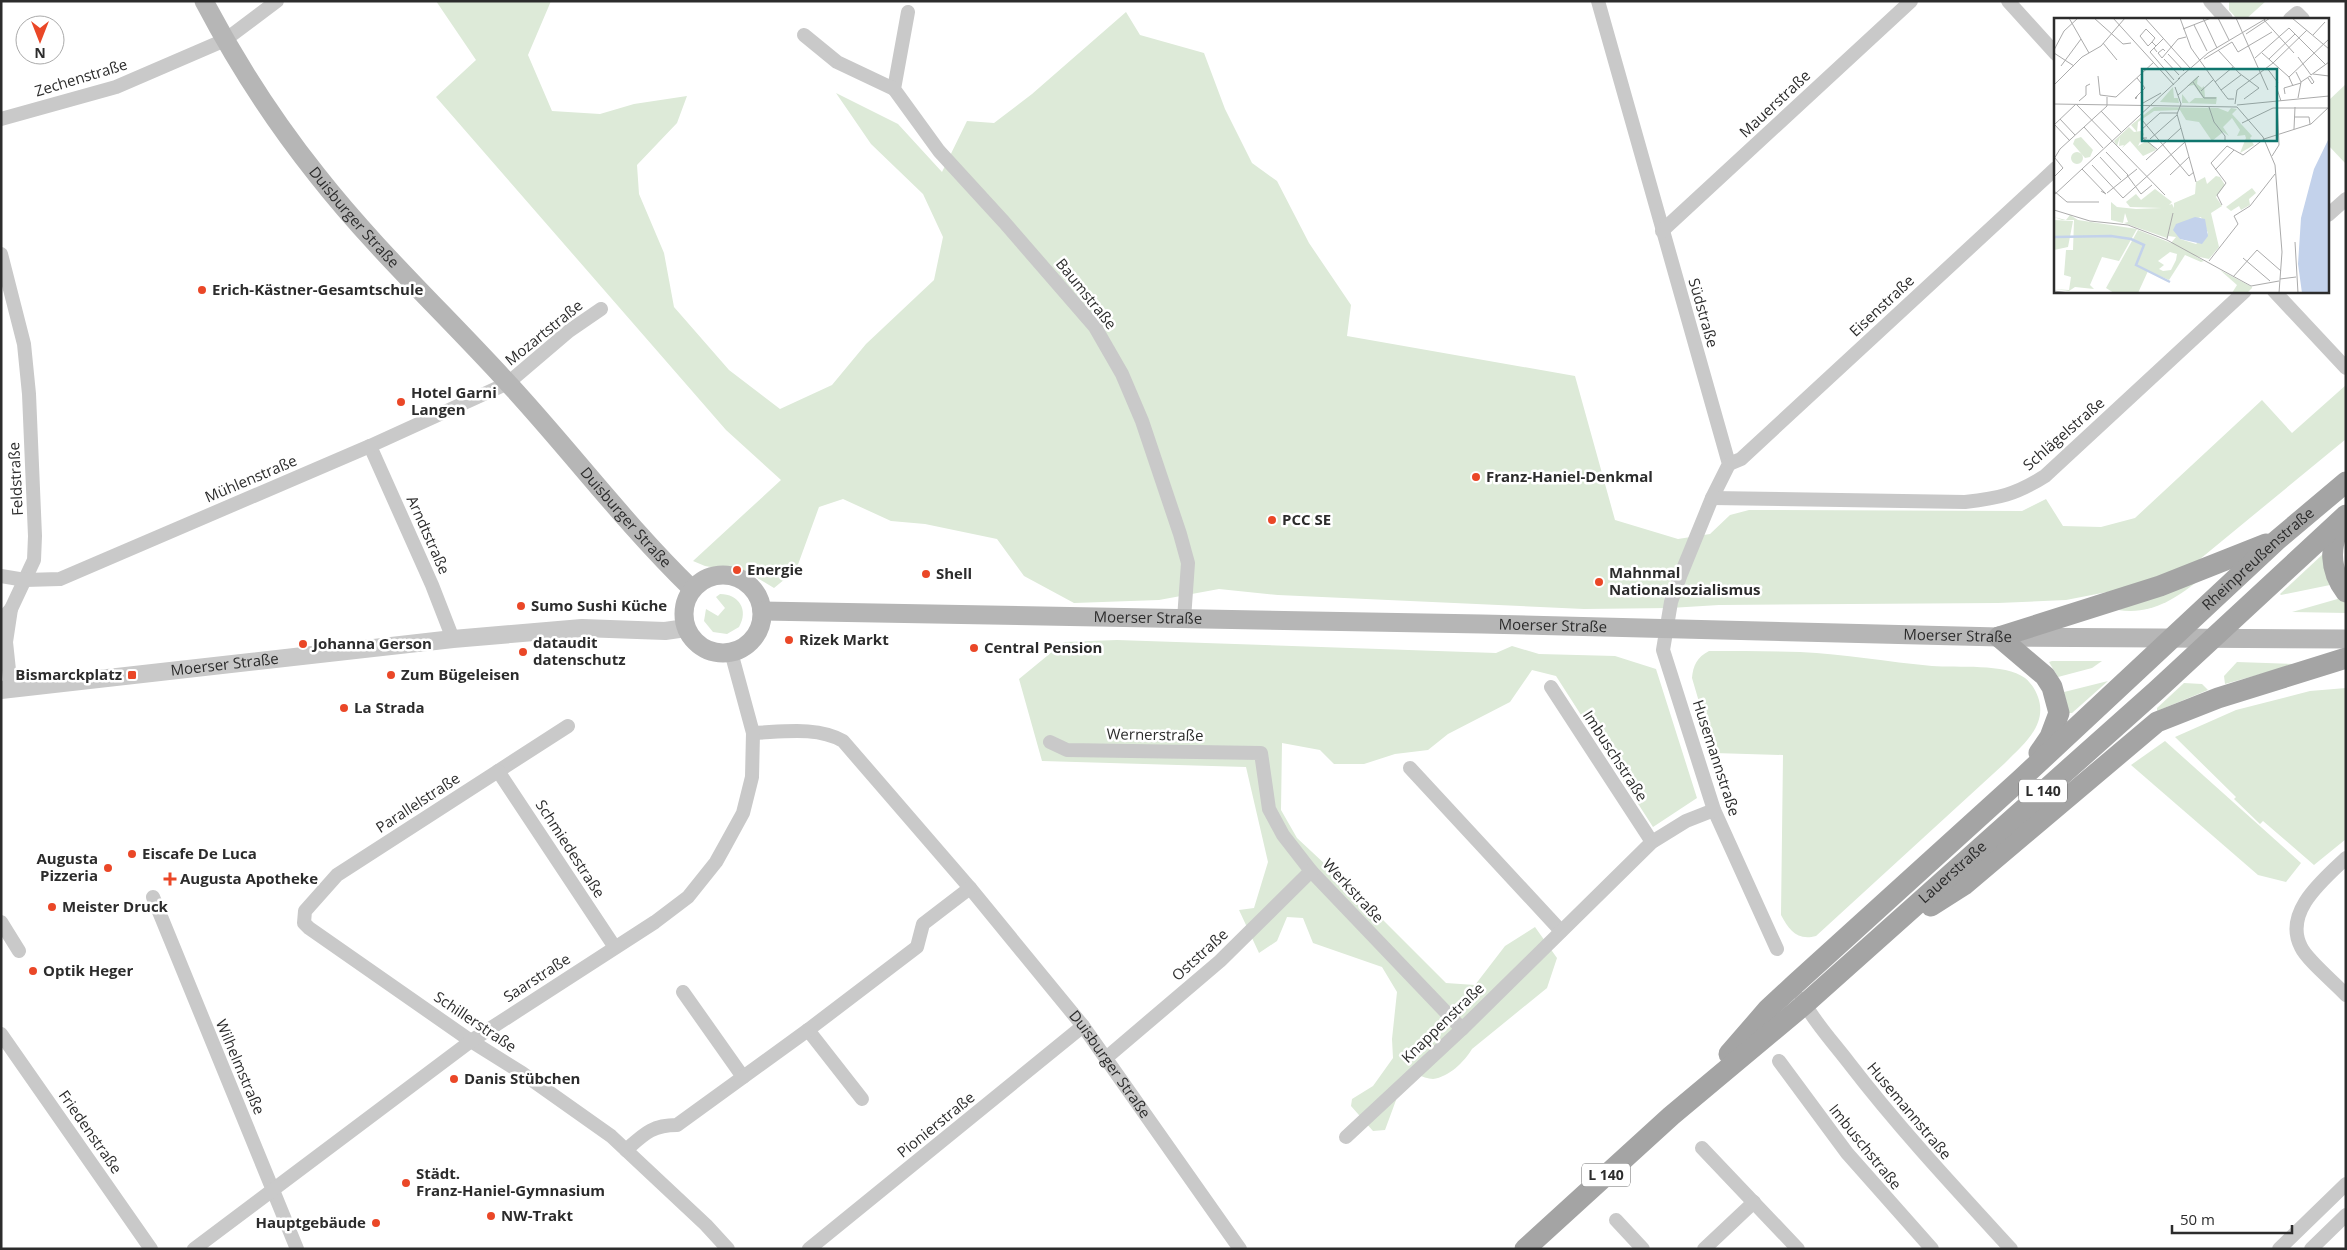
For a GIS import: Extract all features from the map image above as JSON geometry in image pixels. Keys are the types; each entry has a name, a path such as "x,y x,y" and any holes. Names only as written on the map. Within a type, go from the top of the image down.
{"main road":[{"name":"Duisburger Straße","path":"204,1 245,75 317,176 399,269 508,383 634,530 692,589"},
{"name":"Rheinpreußenstraße","path":"2171,637 2276,541 2346,482"},
{"path":"2346,515 2332,544 2332,566 2346,592"},
{"name":"Rheinpreußenstraße","path":"2213,638 2346,515"},
{"path":"1999,638 2160,586 2204,567 2276,541"},
{"path":"726,575 739,578 754,592 762,611 754,637 748,644 731,652 718,652 706,649 695,641 686,628 685,605 692,589 712,576 726,575"},
{"name":"Moerser Straße","path":"762,611 1666,628 1999,638 2346,639"},
{"name":"Lauerstraße","path":"1687,1102 1768,1009 2021,779 2171,637"},
{"path":"1999,638 2045,676 2052,687 2059,713 2050,737 2021,779"},
{"name":"Lauerstraße","path":"1525,1249 1687,1102 1805,1004 2213,638"},
{"path":"1872,944 1964,885 2157,722 2218,698 2346,658"}],"street":[{"path":"225,40 277,1"},
{"name":"Südstraße","path":"1598,1 1729,464"},
{"name":"Mauerstraße","path":"1662,231 1911,1"},
{"path":"2008,1 2054,52"},
{"path":"2210,1 2225,18"},
{"path":"894,89 908,12"},
{"path":"2291,18 2298,13 2302,18"},
{"name":"Baumstraße","path":"804,35 837,62 894,89 939,151 1004,222 1095,327 1122,374 1142,421 1180,534 1188,563 1184,619"},
{"name":"Zechenstraße","path":"1,119 116,87 225,40"},
{"name":"Eisenstraße","path":"1729,464 1741,459 2054,170"},
{"path":"2330,213 2346,199"},
{"name":"Feldstraße","path":"1,254 24,344 29,394 35,536 34,560 6,614 6,689"},
{"name":"Schlägelstraße","path":"1712,498 1964,502 2001,498 2026,488 2045,476 2243,292"},
{"path":"2275,292 2346,368"},
{"name":"Mozartstraße","path":"508,383 569,331 601,309"},
{"name":"Mühlenstraße","path":"1,576 25,580 60,579 370,446 508,383"},
{"name":"Arndtstraße","path":"370,446 432,585 453,639"},
{"path":"1666,628 1671,602 1681,574 1712,498 1729,464"},
{"name":"Moerser Straße","path":"6,689 453,639 582,628 665,631 686,628"},
{"name":"Husemannstraße","path":"1666,628 1663,650 1714,810 1777,949"},
{"name":"Saarstraße","path":"194,1249 471,1041 614,946 655,922 688,897 716,862 742,813 752,777 753,733 731,652"},
{"name":"Imbuschstraße","path":"1551,687 1652,842"},
{"name":"Parallelstraße","path":"304,923 305,911 336,875 568,726"},
{"name":"Duisburger Straße","path":"753,733 816,732 831,734 843,741 970,888 1083,1026 1240,1249"},
{"name":"Wernerstraße","path":"1050,742 1067,750 1261,753"},
{"name":"Werkstraße","path":"1261,753 1269,809 1283,836 1311,871 1462,1029"},
{"path":"1410,768 1562,931"},
{"name":"Schmiedestraße","path":"498,771 614,946"},
{"name":"Knappenstraße","path":"1346,1137 1462,1029 1652,842 1686,821 1714,810"},
{"path":"2346,858 2304,902 2295,929 2301,948 2346,995"},
{"name":"Oststraße","path":"1106,1058 1220,961 1311,871"},
{"path":"626,1150 650,1129 664,1125 677,1125 808,1030 916,946 922,924 970,888"},
{"name":"Wilhelmstraße","path":"153,897 297,1249"},
{"path":"1,922 19,950"},
{"name":"Schillerstraße","path":"304,923 471,1041 522,1073 611,1136 728,1249"},
{"name":"Husemannstraße","path":"1795,984 1805,1004 1873,1095 1941,1174 2011,1249"},
{"path":"683,992 743,1077"},
{"name":"Pionierstraße","path":"809,1249 1083,1026"},
{"path":"808,1030 862,1099"},
{"name":"Friedenstraße","path":"1,1034 151,1249"},
{"name":"Imbuschstraße","path":"1779,1061 1847,1153 1932,1249"},
{"path":"1702,1148 1798,1249"},
{"path":"2278,1249 2346,1184"},
{"path":"1704,1249 1754,1202"},
{"path":"2311,1249 2346,1215"},
{"path":"1616,1220 1643,1249"}],"green space":[{"path":"436,1 551,1 528,55 552,111 600,114 634,104 687,96 677,123 637,165 639,194 664,253 674,307 729,370 780,409 832,385 866,344 934,280 943,237 923,194 871,144 836,93 898,124 942,172 967,121 994,123 1032,94 1126,12 1140,35 1204,53 1225,109 1252,163 1277,181 1309,243 1351,305 1347,336 1575,376 1615,520 1678,539 1710,534 1730,515 1749,510 2022,511 2046,499 2063,526 2101,527 2135,518 2262,400 2292,433 2346,385 2346,439 2194,564 2138,586 2066,600 1998,603 1719,605 1670,608 1584,609 1278,595 1219,589 1159,600 1074,603 1024,576 997,539 925,524 891,521 843,499 819,507 796,570 774,588 751,574 705,566 693,561 781,480 726,430 436,97 476,60"},
{"path":"2229,1 2266,1 2247,18 2236,18 2229,10"},
{"path":"2346,84 2346,164 2330,147 2330,99"},
{"path":"2323,554 2330,585 2280,594"},
{"path":"2198,581 2170,600 2151,608 2130,611 2118,610"},
{"path":"720,594 737,600 742,609 742,621 739,627 727,634 713,632 704,621 706,609 718,616 725,608 716,597"},
{"path":"2341,598 2346,604 2346,613 2292,612"},
{"path":"1117,640 1496,653 1512,646 1539,654 1615,656 1656,669 1697,798 1653,827 1556,676 1532,670 1510,702 1448,734 1428,750 1395,754 1364,764 1334,764 1320,750 1282,743 1281,810 1297,838 1356,893 1446,983 1475,985 1505,946 1535,927 1557,958 1547,988 1472,1049 1465,1059 1450,1072 1433,1079 1417,1075 1399,1092 1385,1130 1373,1131 1351,1106 1352,1099 1373,1086 1393,1058 1392,1039 1397,992 1382,967 1313,943 1303,918 1287,917 1277,941 1259,953 1239,910 1254,908 1268,862 1246,767 1042,761 1019,679 1064,642"},
{"path":"1709,651 1816,653 1932,666 1980,667 2006,670 2025,678 2033,686 2038,697 2040,717 2026,742 2005,763 1816,936 1804,937 1794,933 1781,915 1783,755 1714,753 1692,678 1696,662"},
{"path":"2102,661 2092,668 2058,677 2049,662"},
{"path":"2237,662 2293,665 2225,684 2224,676"},
{"path":"2108,681 2072,713 2069,713 2064,692"},
{"path":"2184,683 2202,684 2208,690 2157,711 2157,708"},
{"path":"2346,688 2346,839 2314,865 2263,821 2260,824 2234,799 2236,797 2175,737 2236,710 2310,691"},
{"path":"2165,741 2301,863 2286,882 2258,875 2131,765"}],"place":[{"name":"Erich-Kästner-Gesamtschule","path":"202,290"},
{"name":"Hotel Garni Langen","path":"401,402"},
{"name":"Franz-Haniel-Denkmal","path":"1476,477"},
{"name":"PCC SE","path":"1272,520"},
{"name":"Energie","path":"737,570"},
{"name":"Shell","path":"926,574"},
{"name":"Mahnmal Nationalsozialismus","path":"1599,582"},
{"name":"Sumo Sushi Küche","path":"521,606"},
{"name":"Rizek Markt","path":"789,640"},
{"name":"Johanna Gerson","path":"303,644"},
{"name":"Central Pension","path":"974,648"},
{"name":"dataudit datenschutz","path":"523,652"},
{"name":"Bismarckplatz","path":"132,675"},
{"name":"Zum Bügeleisen","path":"391,675"},
{"name":"La Strada","path":"344,708"},
{"name":"Eiscafe De Luca","path":"132,854"},
{"name":"Augusta Pizzeria","path":"108,868"},
{"name":"Augusta Apotheke","path":"170,879"},
{"name":"Meister Druck","path":"52,907"},
{"name":"Optik Heger","path":"33,971"},
{"name":"Danis Stübchen","path":"454,1079"},
{"name":"Städt. Franz-Haniel-Gymnasium","path":"406,1183"},
{"name":"NW-Trakt","path":"491,1216"},
{"name":"Hauptgebäude","path":"376,1223"}]}
